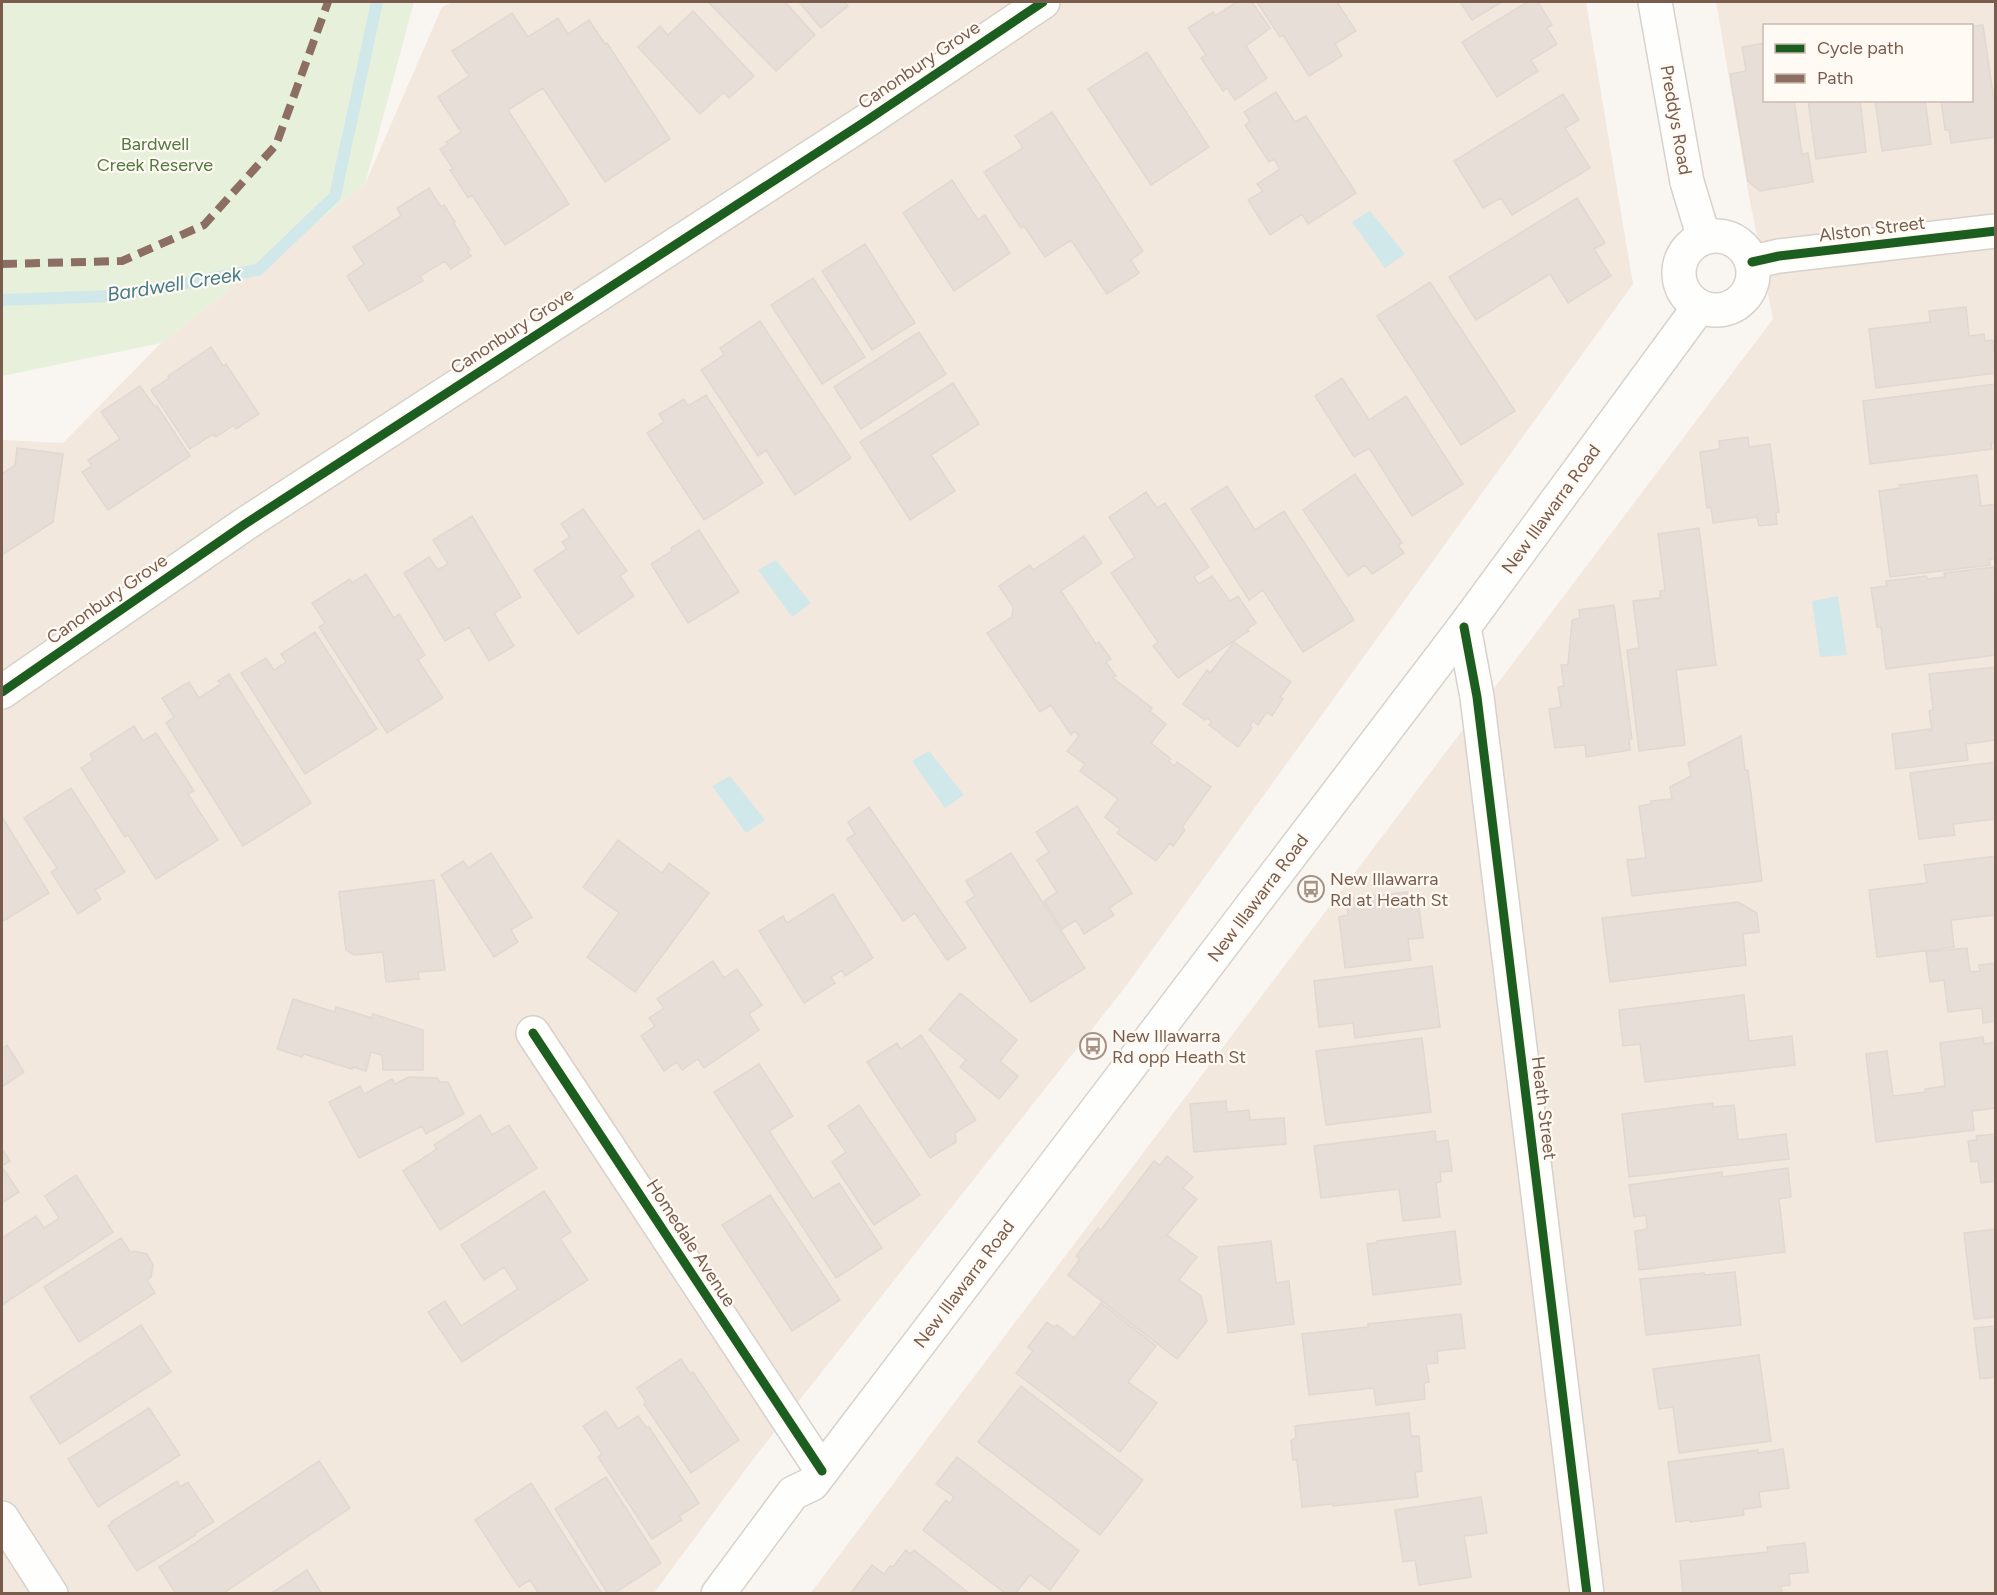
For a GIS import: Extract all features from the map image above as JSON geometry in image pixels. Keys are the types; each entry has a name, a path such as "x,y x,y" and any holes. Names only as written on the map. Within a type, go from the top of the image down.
{"street":[{"name":"Canonbury Grove","path":"2,692 245,524 866,121 1043,2"},
{"name":"Preddys Road","path":"1655,2 1687,182 1704,237"},
{"name":"Alston Street","path":"1752,262 1779,256 1995,231"},
{"path":"1720,236 1732,239 1746,251 1752,262 1754,278 1749,291 1740,302 1729,309 1715,311 1699,307 1682,291 1677,274 1680,261 1690,246 1704,237 1720,236"},
{"name":"New Illawarra Road","path":"718,1593 793,1493 817,1478 1464,627 1699,307"},
{"name":"Heath Street","path":"1464,627 1477,697 1587,1593"},
{"name":"Homedale Avenue","path":"533,1034 817,1478"},
{"name":"New Illawarra Road","path":"745,1593 810,1505 817,1478"},
{"path":"2,1518 51,1593"}],"shaded area":[{"path":"453,2 1586,2 1633,284 1126,986 754,1458 654,1593 2,1593 2,440 63,443 161,343 365,184 442,7"},
{"path":"1716,2 1995,2 1995,1593 810,1594 1773,319 1749,196"}],"green space":[{"name":"Bardwell Creek Reserve","path":"2,2 414,2 365,184 161,343 2,376"}],"water":[{"path":"1370,211 1405,254 1385,268 1352,222"},
{"path":"776,560 811,603 792,617 758,570"},
{"path":"1838,596 1847,655 1820,657 1812,601"},
{"path":"929,751 964,795 945,808 912,761"},
{"path":"730,776 765,820 746,833 712,786"}],"building":[{"path":"708,2 785,2 815,35 776,71"},
{"path":"799,2 844,2 848,6 821,28"},
{"path":"1237,2 1252,2 1270,28 1246,46 1267,78 1235,100 1227,88 1223,91 1201,58 1206,55 1188,28 1213,12 1215,16"},
{"path":"1257,2 1337,2 1356,31 1335,44 1342,56 1309,76 1283,35 1280,37"},
{"path":"1460,2 1502,2 1472,20"},
{"path":"1527,2 1538,2 1552,25 1547,28 1557,44 1531,60 1538,71 1497,97 1462,42"},
{"path":"693,11 754,76 729,98 724,92 700,114 638,47 660,26 668,35"},
{"path":"512,13 528,37 558,18 568,34 589,20 605,44 607,43 670,139 605,182 543,88 508,110 569,204 505,245 472,195 468,198 440,149 461,132 438,97 469,76 452,51"},
{"path":"1983,25 1996,114 1996,137 1951,143 1949,130 1945,130 1941,102 1973,102 1973,26"},
{"path":"1763,43 1763,102 1794,102 1802,154 1808,153 1813,182 1760,191 1748,181 1730,74 1746,71 1742,47"},
{"path":"1147,52 1209,147 1151,185 1088,89"},
{"path":"1276,92 1295,122 1306,116 1356,193 1308,224 1302,214 1270,235 1248,200 1263,191 1257,184 1280,169 1274,159 1269,162 1245,125 1250,121 1244,112"},
{"path":"1563,94 1579,120 1565,128 1590,168 1512,215 1501,198 1483,208 1454,161"},
{"path":"1808,102 1860,102 1866,152 1816,159"},
{"path":"1875,102 1925,102 1931,144 1882,151"},
{"path":"1052,112 1143,251 1131,260 1139,273 1107,294 1071,240 1045,257 1024,226 1021,228 984,172 1023,148 1015,136"},
{"path":"952,180 978,220 985,215 1010,253 954,291 903,213"},
{"path":"429,188 441,207 444,205 455,222 471,256 451,269 445,261 420,276 423,281 369,311 347,276 364,264 353,247 401,216 397,208"},
{"path":"1577,198 1605,243 1594,249 1611,276 1568,303 1550,274 1476,320 1449,277"},
{"path":"865,244 915,323 872,350 822,271"},
{"path":"813,278 865,357 822,384 771,305"},
{"path":"1430,282 1515,411 1461,445 1377,316"},
{"path":"1966,307 1969,336 1984,334 1985,341 1993,340 1996,373 1876,388 1869,329 1930,322 1929,311"},
{"path":"760,321 851,458 795,495 766,450 758,456 701,370 724,355 720,348"},
{"path":"919,332 946,374 861,429 834,387"},
{"path":"211,347 223,366 226,364 259,414 236,429 234,425 216,437 213,434 190,449 151,390"},
{"path":"1342,378 1369,420 1406,396 1463,484 1412,516 1369,448 1354,457 1315,396"},
{"path":"953,383 979,424 931,455 955,491 910,520 860,442"},
{"path":"1995,384 1996,443 1991,443 1992,449 1870,464 1863,401"},
{"path":"140,386 155,407 157,406 190,456 108,510 82,472 92,466 88,460 120,439 101,412"},
{"path":"706,395 763,483 704,520 647,433 664,422 659,414 684,399 688,406"},
{"path":"1748,437 1749,447 1770,444 1779,512 1776,513 1777,524 1759,526 1757,517 1713,523 1711,507 1707,508 1700,452 1720,449 1719,441"},
{"path":"17,448 63,454 53,522 2,555 2,474 15,465"},
{"path":"1355,474 1402,543 1398,545 1404,553 1372,574 1365,565 1348,576 1303,510"},
{"path":"1977,475 1981,506 1996,504 1996,559 1989,559 1990,565 1890,577 1879,491 1901,488 1899,485"},
{"path":"1227,486 1255,530 1284,511 1354,620 1303,652 1263,590 1249,600 1191,509"},
{"path":"1146,492 1157,508 1165,503 1209,567 1194,577 1199,584 1212,576 1230,601 1238,596 1256,623 1247,629 1249,631 1178,678 1153,646 1158,642 1111,573 1135,557 1109,517"},
{"path":"583,509 627,571 620,576 634,596 578,634 534,570 567,549 562,542 570,537 561,524"},
{"path":"472,516 521,597 494,613 514,646 489,661 469,627 445,641 404,573 429,557 438,570 448,564 433,540"},
{"path":"1699,528 1716,665 1676,670 1685,745 1639,751 1627,650 1639,648 1633,601 1660,598 1660,591 1665,590 1658,534"},
{"path":"699,530 739,592 688,623 651,564"},
{"path":"1084,536 1102,563 1061,591 1096,644 1099,642 1111,659 1106,662 1116,676 1113,678 1152,708 1150,711 1166,724 1151,743 1171,759 1168,761 1175,766 1177,762 1211,787 1182,827 1185,830 1173,846 1170,843 1156,861 1117,833 1120,829 1105,817 1118,799 1080,771 1085,764 1067,751 1079,736 1074,731 1071,735 1051,705 1040,712 987,633 1012,617 1013,607 999,586 1030,565 1033,570"},
{"path":"1994,567 1996,655 1886,669 1881,627 1877,627 1871,588 1887,586 1886,581 1926,576 1928,579 1945,577 1944,573"},
{"path":"366,574 394,618 399,614 425,655 418,660 443,698 387,733 319,627 325,623 312,603 350,579 352,583"},
{"path":"1614,605 1632,739 1629,739 1630,750 1586,757 1585,745 1555,748 1549,709 1561,707 1558,687 1564,686 1561,665 1568,665 1572,620 1580,618 1579,610"},
{"path":"315,632 377,729 305,774 241,673 266,658 274,670 286,662 281,654"},
{"path":"1234,642 1291,682 1280,697 1283,699 1272,716 1267,712 1258,725 1253,721 1250,726 1252,728 1238,747 1209,725 1212,722 1207,718 1205,720 1183,704 1207,670 1210,673"},
{"path":"1996,667 1996,740 1966,744 1968,760 1896,769 1892,734 1930,729 1929,731 1932,731 1929,711 1933,710 1929,674"},
{"path":"229,674 311,803 243,846 166,723 174,717 162,698 189,682 199,698 221,684 218,681"},
{"path":"134,726 143,741 156,733 194,791 188,794 218,840 156,879 128,835 125,837 81,768 93,760 90,754"},
{"path":"1741,736 1745,770 1748,770 1762,881 1632,896 1627,860 1646,858 1639,806 1651,804 1651,801 1672,799 1670,787 1691,776 1688,763"},
{"path":"1996,762 1996,819 1953,824 1955,835 1919,839 1910,773"},
{"path":"71,788 125,872 95,890 101,899 78,914 51,872 57,868 24,818"},
{"path":"1077,806 1132,893 1109,908 1114,915 1084,934 1076,920 1062,929 1044,901 1057,892 1037,860 1049,852 1036,832"},
{"path":"869,807 966,948 947,960 915,913 903,921 847,839 855,834 848,822"},
{"path":"2,817 49,893 2,922"},
{"path":"618,840 662,873 669,863 709,893 635,992 587,957 619,913 583,887"},
{"path":"491,853 532,917 511,930 518,942 494,957 441,875 463,861 468,868"},
{"path":"1011,853 1085,968 1031,1002 966,902 975,896 966,881"},
{"path":"1996,856 1996,915 1951,920 1954,947 1877,957 1869,890 1927,883 1924,865"},
{"path":"434,880 445,970 418,972 419,979 386,982 383,952 354,955 346,950 339,892"},
{"path":"1407,892 1409,908 1419,907 1423,938 1408,939 1411,960 1345,968 1339,917 1348,915 1346,899"},
{"path":"833,894 873,958 845,976 842,970 831,977 835,983 804,1003 759,931 783,916 787,923"},
{"path":"1738,902 1757,913 1759,932 1743,934 1746,965 1610,982 1602,918"},
{"path":"1967,948 1970,972 1980,971 1979,965 1996,963 1996,1021 1983,1023 1982,1008 1948,1012 1944,980 1930,982 1926,952"},
{"path":"713,961 724,978 737,969 762,1005 749,1014 759,1030 704,1068 698,1059 682,1070 677,1062 664,1071 641,1036 655,1026 649,1018 664,1008 657,999"},
{"path":"1432,966 1440,1027 1355,1038 1353,1023 1319,1027 1314,981"},
{"path":"960,993 1017,1040 1000,1061 1018,1076 999,1099 960,1067 966,1060 929,1030"},
{"path":"1744,995 1749,1041 1792,1036 1795,1065 1645,1082 1640,1044 1623,1046 1619,1010"},
{"path":"293,999 335,1012 336,1007 372,1018 373,1014 423,1030 423,1070 383,1070 382,1055 371,1052 366,1071 277,1049"},
{"path":"921,1035 976,1120 955,1133 956,1142 930,1158 867,1062 897,1043 901,1049"},
{"path":"1983,1037 1984,1044 1996,1042 1996,1108 1972,1111 1974,1130 1876,1142 1866,1054 1887,1051 1893,1096 1926,1092 1925,1089 1945,1086 1940,1043"},
{"path":"1422,1038 1431,1112 1326,1125 1316,1051"},
{"path":"7,1045 24,1072 2,1087 2,1049"},
{"path":"759,1064 793,1116 769,1131 813,1199 839,1183 882,1248 836,1278 714,1092"},
{"path":"409,1077 437,1078 440,1082 448,1082 464,1114 426,1134 422,1126 359,1158 329,1102 360,1086 364,1094 392,1079 395,1084"},
{"path":"1226,1101 1227,1112 1249,1110 1250,1120 1284,1118 1286,1144 1194,1152 1190,1104"},
{"path":"1713,1103 1713,1107 1734,1105 1738,1140 1786,1134 1789,1159 1629,1177 1622,1114"},
{"path":"859,1105 920,1195 874,1225 832,1162 846,1152 828,1126"},
{"path":"480,1115 492,1135 509,1125 537,1168 440,1230 403,1171 437,1149 434,1145"},
{"path":"1435,1131 1436,1142 1448,1140 1452,1171 1440,1172 1441,1182 1436,1183 1440,1217 1403,1221 1399,1189 1321,1198 1314,1146"},
{"path":"1996,1134 1996,1181 1981,1183 1978,1161 1971,1162 1968,1141 1977,1140 1976,1136"},
{"path":"2,1149 10,1161 2,1166"},
{"path":"1167,1156 1193,1177 1183,1188 1197,1199 1167,1235 1197,1257 1179,1280 1201,1296 1207,1321 1177,1359 1068,1275 1080,1259 1076,1256 1098,1228 1101,1230 1154,1161 1160,1165"},
{"path":"2,1167 19,1192 2,1203"},
{"path":"1788,1168 1791,1197 1779,1199 1785,1252 1639,1270 1635,1231 1647,1229 1646,1215 1634,1217 1629,1185 1722,1172 1722,1177"},
{"path":"76,1175 113,1232 2,1305 2,1238 36,1216 44,1228 59,1218 45,1196"},
{"path":"544,1191 571,1232 560,1239 588,1280 462,1362 428,1312 445,1301 461,1326 518,1289 504,1267 484,1280 461,1245"},
{"path":"770,1195 840,1300 792,1331 722,1225"},
{"path":"1996,1229 1996,1317 1974,1319 1964,1233"},
{"path":"1455,1231 1461,1284 1373,1295 1367,1244"},
{"path":"121,1238 131,1253 134,1251 147,1254 153,1265 151,1277 147,1280 155,1293 79,1342 44,1287"},
{"path":"1271,1241 1276,1283 1289,1281 1294,1324 1228,1333 1218,1247"},
{"path":"1735,1272 1741,1325 1646,1335 1640,1279"},
{"path":"1101,1303 1156,1346 1128,1382 1157,1403 1120,1452 1016,1373 1033,1351 1028,1347 1047,1322 1054,1327 1057,1325 1074,1338"},
{"path":"1461,1314 1465,1348 1437,1351 1438,1363 1426,1364 1429,1382 1424,1383 1425,1399 1376,1405 1374,1388 1309,1395 1302,1334"},
{"path":"141,1325 171,1372 60,1444 30,1397"},
{"path":"1996,1326 1996,1377 1980,1379 1974,1328"},
{"path":"1759,1355 1771,1441 1679,1453 1673,1407 1659,1409 1653,1369"},
{"path":"681,1359 691,1374 693,1372 739,1440 691,1473 644,1404 646,1402 637,1388"},
{"path":"1021,1386 1143,1480 1100,1535 978,1442"},
{"path":"149,1408 180,1455 98,1507 68,1459"},
{"path":"606,1411 618,1429 638,1416 647,1428 649,1427 699,1503 679,1516 682,1520 652,1539 598,1457 602,1454 583,1426"},
{"path":"1409,1413 1411,1436 1419,1436 1422,1471 1415,1472 1418,1497 1302,1507 1297,1460 1293,1460 1291,1441 1296,1437 1295,1426"},
{"path":"1783,1449 1789,1488 1759,1492 1761,1507 1743,1509 1744,1515 1676,1522 1668,1462 1758,1450 1758,1453"},
{"path":"957,1457 1079,1551 1050,1590 1030,1575 1015,1594 1006,1594 923,1530 946,1500 950,1503 954,1497 936,1484"},
{"path":"319,1461 350,1508 222,1594 176,1594 159,1567"},
{"path":"606,1477 661,1563 613,1594 608,1594 555,1509"},
{"path":"177,1481 180,1487 188,1482 214,1522 137,1571 108,1526"},
{"path":"531,1483 602,1594 539,1594 530,1580 519,1587 475,1520"},
{"path":"1481,1497 1487,1533 1464,1536 1471,1577 1419,1585 1415,1560 1403,1562 1395,1510"},
{"path":"1805,1543 1808,1572 1789,1574 1790,1585 1781,1586 1782,1594 1683,1594 1680,1561 1768,1552 1767,1547"},
{"path":"906,1550 910,1554 914,1550 970,1594 850,1594 872,1565 884,1574 890,1566 893,1567"},
{"path":"307,1570 322,1594 270,1594"}],"waterway":[{"name":"Bardwell Creek","path":"2,300 112,296 258,270 335,196 377,2"}],"marked path":[{"path":"2,264 122,261 204,225 276,145 328,2"}],"cycle path":[{"path":"2,692 245,524 866,121 1043,2"},
{"path":"1752,262 1779,256 1996,231"},
{"path":"1464,627 1477,697 1587,1594"},
{"path":"533,1033 822,1471"}],"place":[{"name":"New Illawarra Rd at Heath St","path":"1311,889"},
{"name":"New Illawarra Rd opp Heath St","path":"1093,1046"}]}
